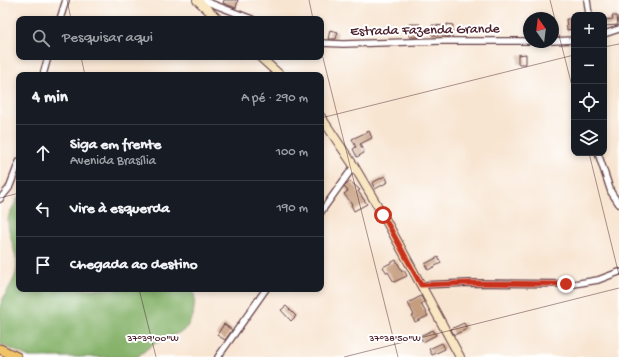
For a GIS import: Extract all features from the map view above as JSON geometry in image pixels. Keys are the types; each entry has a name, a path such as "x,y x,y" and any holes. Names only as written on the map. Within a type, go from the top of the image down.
{"main road":[{"path":"197,0 215,16"},
{"path":"263,60 277,72"},
{"path":"324,121 354,166 383,215 460,357"},
{"path":"0,349 16,357"}],"street":[{"path":"61,16 66,0"},
{"path":"202,0 214,2 245,16"},
{"path":"587,0 589,12"},
{"path":"607,33 619,29"},
{"path":"559,41 571,40"},
{"name":"Estrada Fazenda Grande","path":"324,43 523,41"},
{"path":"44,72 47,60"},
{"path":"599,156 611,192 619,204"},
{"path":"324,208 354,166"},
{"path":"0,199 9,188 16,170"},
{"path":"421,285 470,283 574,284 598,280 619,272"},
{"path":"218,357 264,292"}],"green space":[{"path":"16,202 16,261 8,221"},
{"path":"16,273 16,292 194,292 195,299 193,316 185,330 152,345 137,357 29,357 0,344 0,307"}],"building":[{"path":"224,0 238,0 236,8 223,3"},
{"path":"612,16 617,16 618,25 607,26 607,20 613,19"},
{"path":"566,19 571,19 571,29 567,30"},
{"path":"409,24 420,24 420,37 409,37"},
{"path":"447,24 453,25 452,37 446,37 446,35 432,35 432,25 447,26"},
{"path":"330,30 338,32 336,39 328,39"},
{"path":"526,54 526,64 518,64 518,55"},
{"path":"369,131 372,138 360,144 364,153 357,157 353,149 356,147 352,139"},
{"path":"385,176 388,182 375,189 372,183"},
{"path":"350,181 360,190 358,191 367,204 354,211 351,205 352,204 344,194 348,191 344,187"},
{"path":"438,257 441,263 428,270 425,264"},
{"path":"396,260 402,271 404,270 407,276 394,282 383,267"},
{"path":"421,296 424,302 421,304 428,316 415,322 412,316 414,315 408,303"},
{"path":"286,306 296,316 291,321 281,310"},
{"path":"464,323 467,329 454,335 451,329"},
{"path":"224,324 232,330 225,340 217,335"},
{"path":"433,330 436,335 423,342 420,336"},
{"path":"442,343 445,349 432,355 429,349"}],"route":[{"path":"383,215 421,285 470,283 566,284"}]}
